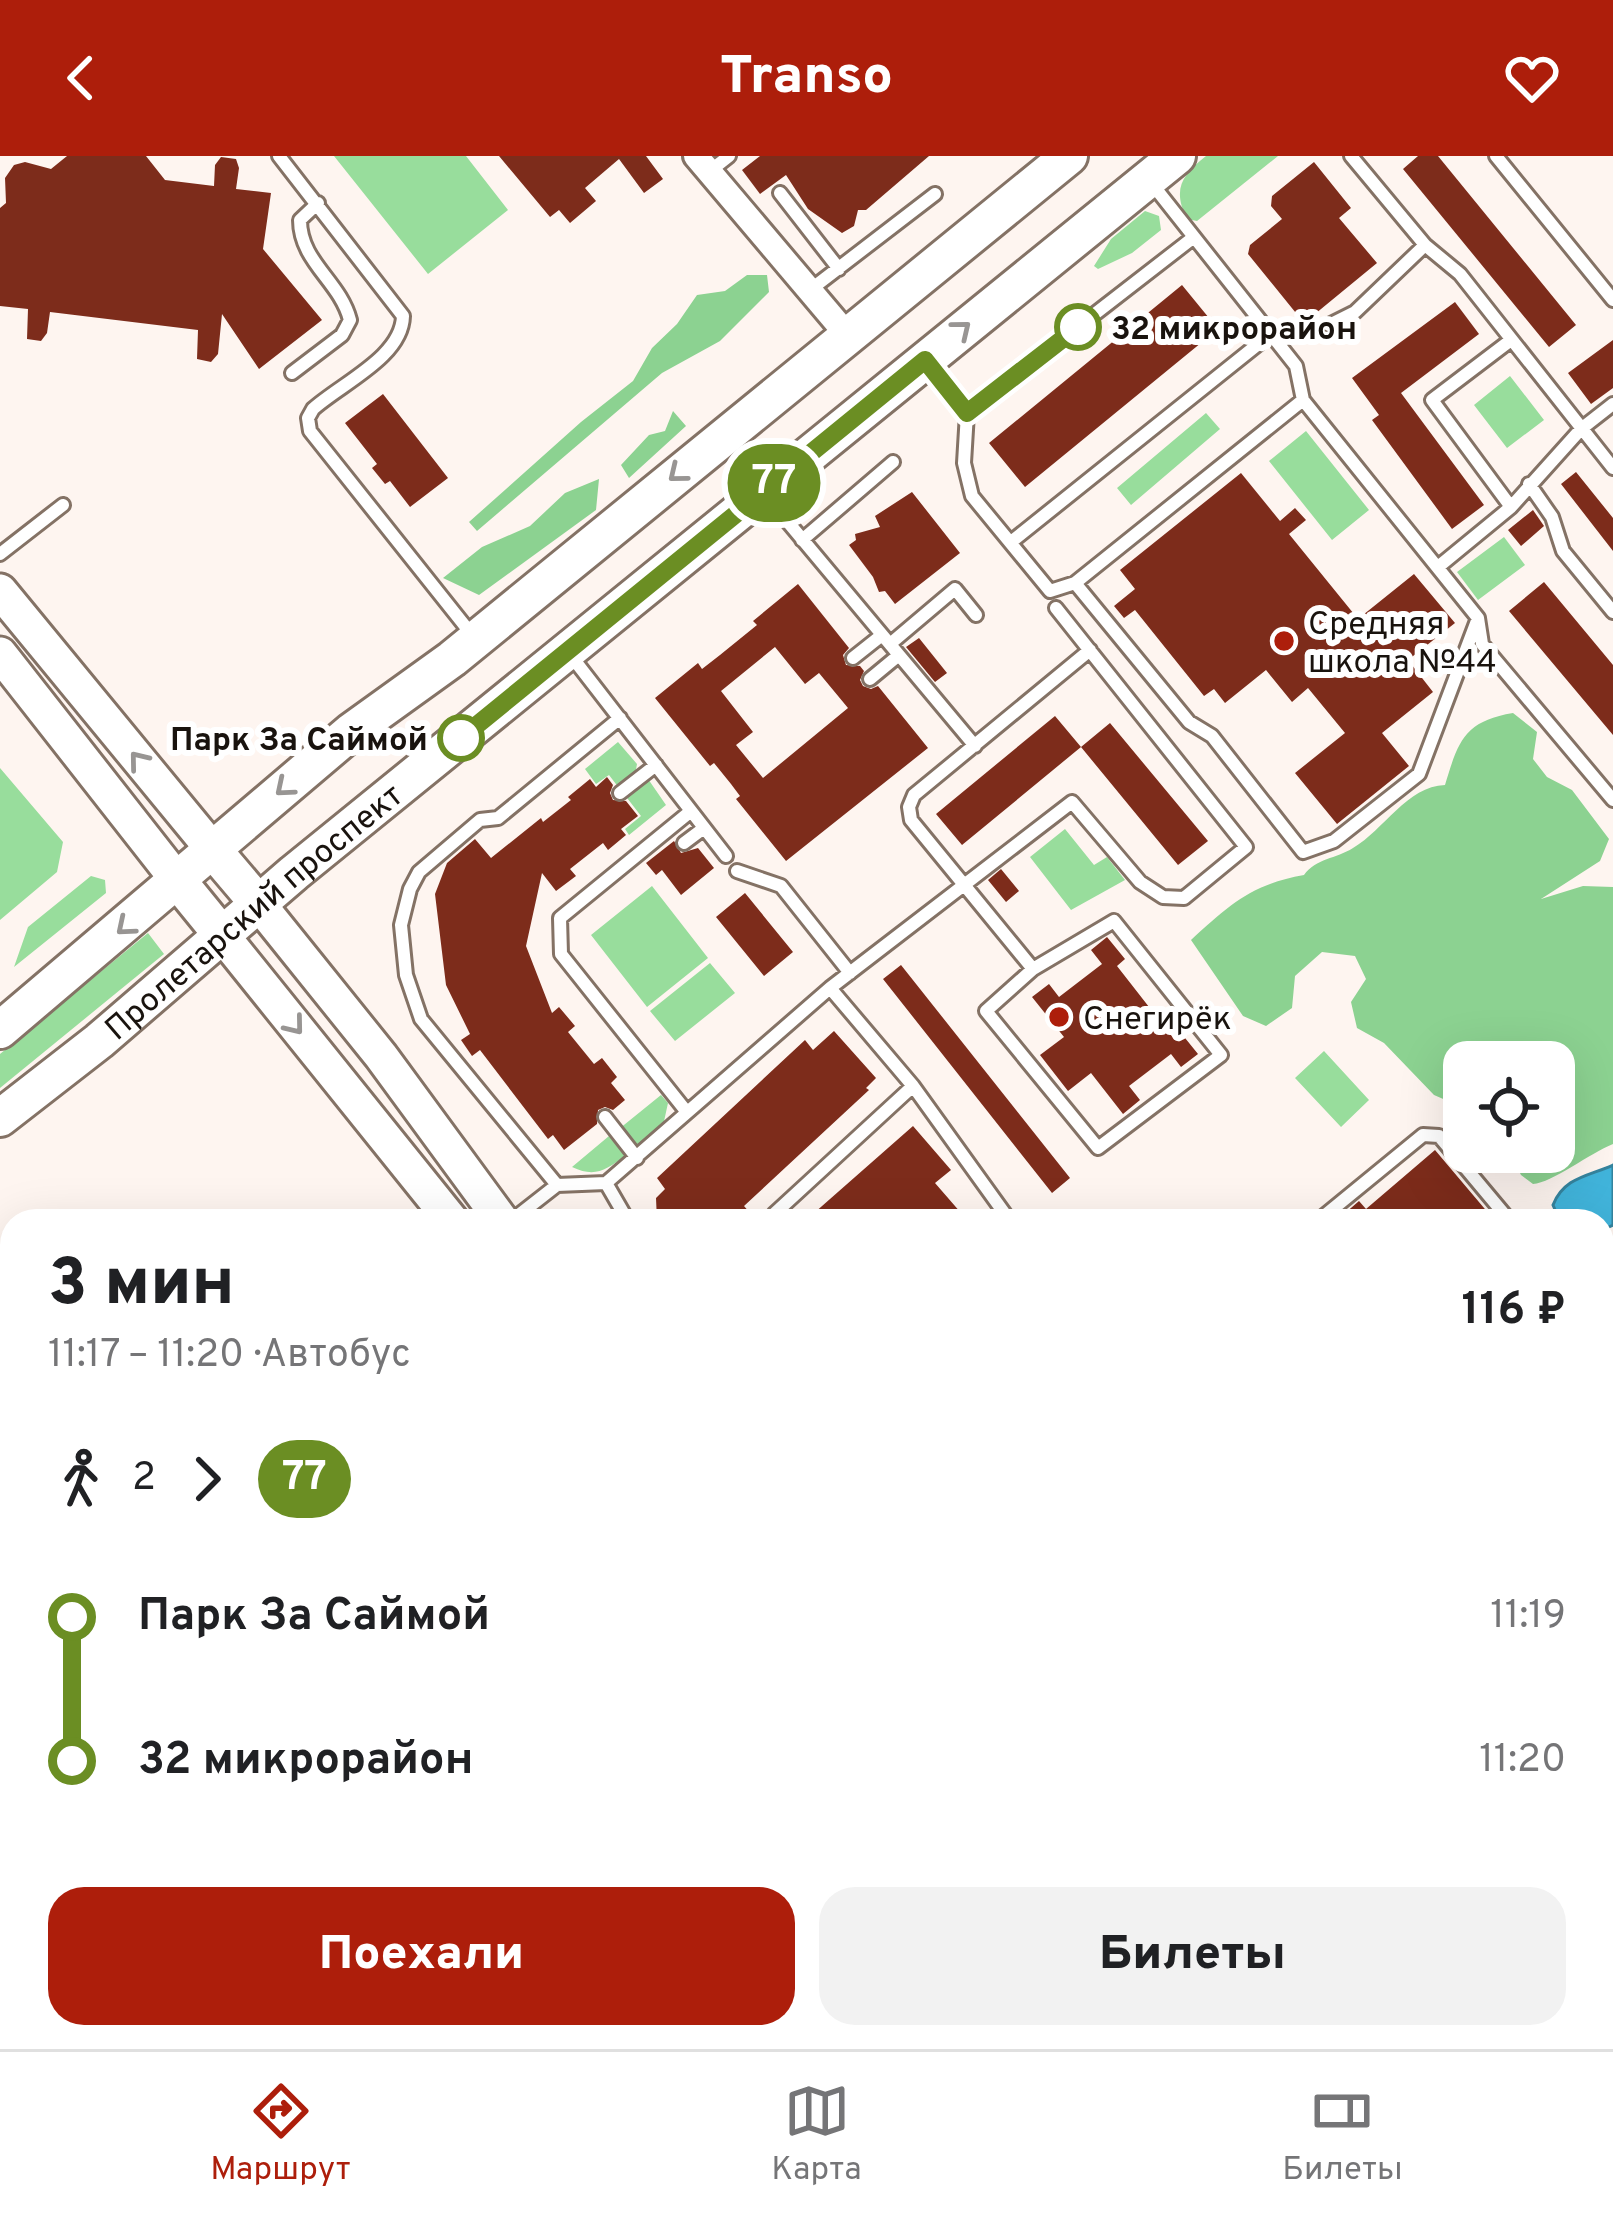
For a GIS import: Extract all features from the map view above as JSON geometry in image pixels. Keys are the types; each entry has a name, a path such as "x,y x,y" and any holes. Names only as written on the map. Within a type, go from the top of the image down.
{"main road":[{"path":"0,1030 352,731 476,639 1069,156"},
{"name":"Пролетарский проспект","path":"0,1118 1162,168"},
{"path":"0,591 381,1056 493,1209"},
{"path":"0,654 442,1209"}],"street":[{"path":"712,161 849,337"}],"lane":[{"path":"279,156 404,316 403,330 394,345 314,409 308,418 310,431 476,639"},
{"path":"1352,156 1425,245 1460,274 1613,467"},
{"path":"1496,156 1613,300"},
{"path":"1162,168 1194,237 1296,366 1303,400 1478,618 1481,644 1613,800"},
{"path":"780,193 838,269"},
{"path":"810,290 934,194"},
{"path":"292,373 342,335 350,320 345,303 307,254 300,236 299,220 318,203"},
{"path":"967,413 1194,237"},
{"path":"1329,326 1383,289 1425,245"},
{"path":"1011,542 1272,333"},
{"path":"1511,340 1432,400 1511,508"},
{"path":"925,360 967,413 964,463 972,496 1050,591 1065,590 1075,583 1303,400"},
{"path":"1438,567 1511,508 1581,429 1613,404"},
{"path":"802,540 893,462"},
{"path":"1529,484 1552,517 1563,551 1613,612"},
{"path":"763,492 975,746"},
{"path":"0,554 63,505"},
{"path":"1075,583 1189,722 1212,736 1303,852 1334,842 1419,774 1478,618"},
{"path":"853,658 890,644 955,589 976,615"},
{"path":"526,1209 557,1185 606,1184 830,988 1072,802 1140,882 1163,897 1184,898 1246,847 1056,608"},
{"path":"870,679 890,644"},
{"path":"1033,969 911,820 909,807 914,795 1090,650"},
{"path":"567,651 726,856"},
{"path":"557,1185 421,1019 406,975 404,907 419,872 480,820 498,818 620,718"},
{"path":"620,794 656,765"},
{"path":"686,1111 561,954 560,918 691,811"},
{"path":"684,843 704,828"},
{"path":"737,871 781,886 850,973"},
{"path":"1114,921 1222,1055 1098,1148 986,1011 1033,969 1114,921"},
{"path":"830,988 913,1086 1001,1209"},
{"path":"779,1209 913,1086"},
{"path":"605,1117 637,1157"},
{"path":"1333,1209 1424,1135 1439,1136 1500,1209"},
{"path":"606,1184 621,1209"}],"green space":[{"path":"334,156 466,156 508,210 428,274"},
{"path":"1206,156 1278,156 1197,221 1187,219 1180,199 1182,183"},
{"path":"1145,211 1159,216 1161,230 1132,253 1098,269 1094,266 1111,239"},
{"path":"747,275 767,275 769,292 720,341 662,373 477,531 469,522 633,381 652,348 697,295 725,291"},
{"path":"1510,376 1544,420 1507,448 1474,405"},
{"path":"673,411 686,426 629,478 621,465 649,435 665,431"},
{"path":"1206,413 1220,429 1131,505 1117,488"},
{"path":"1306,431 1369,510 1332,540 1269,461"},
{"path":"599,479 596,510 479,595 443,578 482,547 530,526 565,493"},
{"path":"1504,537 1525,565 1478,600 1457,572"},
{"path":"1513,713 1537,732 1533,759 1547,777 1572,790 1609,839 1600,861 1541,899 1583,886 1613,887 1613,1144 1575,1165 1575,1041 1443,1041 1443,1099 1384,1043 1357,1028 1351,1002 1366,979 1355,956 1322,952 1295,976 1292,1008 1266,1026 1243,1016 1191,940 1242,898 1304,875 1314,865 1347,852 1419,793 1445,785 1466,736"},
{"path":"618,742 637,764 635,775 619,788 609,775 596,784 585,769"},
{"path":"0,768 63,842 57,872 0,920"},
{"path":"646,776 666,805 629,835 625,829 641,816 624,794"},
{"path":"1065,829 1094,865 1107,857 1125,880 1071,910 1030,857"},
{"path":"91,876 105,880 106,893 14,967 28,927"},
{"path":"652,886 708,958 647,1007 591,935"},
{"path":"148,933 164,954 0,1088 0,1054"},
{"path":"710,963 735,993 675,1041 650,1011"},
{"path":"1324,1051 1369,1100 1341,1127 1295,1078"},
{"path":"661,1095 668,1103 663,1126 635,1147 619,1129"},
{"path":"609,1136 625,1156 600,1171 572,1167"},
{"path":"1520,1173 1561,1173 1533,1184"}],"water":[{"path":"1613,1165 1613,1209 1555,1209 1564,1188"}],"building":[{"path":"67,156 146,156 165,180 214,186 215,165 221,157 236,159 236,189 271,193 263,249 322,320 259,369 222,314 218,354 211,362 197,359 198,330 50,312 41,341 27,339 28,309 0,306 0,208 6,203 5,178 14,165 25,162 51,169"},
{"path":"499,156 646,156 663,179 644,193 619,159 585,188 596,201 570,223 559,210 550,217"},
{"path":"760,156 929,156 866,210 858,210 854,226 842,233 808,209 786,175 760,194 742,170"},
{"path":"1418,156 1438,156 1576,325 1549,347 1403,169"},
{"path":"1314,162 1351,208 1339,218 1377,263 1304,323 1248,254 1250,245 1282,219 1271,206 1272,196"},
{"path":"1182,285 1218,329 1025,487 989,443"},
{"path":"1455,302 1479,334 1401,393 1484,505 1452,529 1372,420 1379,415 1352,378"},
{"path":"1613,340 1613,388 1591,404 1568,373"},
{"path":"383,394 448,478 410,507 390,481 385,484 372,468 377,464 345,423"},
{"path":"1576,472 1613,518 1613,551 1561,484"},
{"path":"1241,473 1280,521 1295,508 1306,520 1289,534 1358,619 1414,574 1455,623 1408,660 1433,692 1382,733 1409,766 1337,824 1295,773 1345,733 1308,688 1292,702 1266,670 1225,703 1214,689 1204,696 1135,610 1124,618 1114,606 1135,589 1120,570"},
{"path":"912,492 960,553 895,604 885,591 879,592 849,545 856,540 855,534 880,527 875,516"},
{"path":"1533,510 1544,526 1521,546 1508,530"},
{"path":"1544,582 1613,665 1613,735 1509,611"},
{"path":"798,584 849,648 843,655 846,665 860,666 863,686 878,686 928,748 786,861 736,799 740,796 731,784 714,763 710,766 655,698 698,663 702,669 720,655 757,625 753,621","holes":["775,647 805,684 819,673 848,708 763,778 736,745 753,732 721,691"]},
{"path":"919,638 947,673 935,682 906,647"},
{"path":"1055,716 1081,747 962,845 936,814"},
{"path":"1110,723 1208,841 1178,865 1081,747"},
{"path":"607,777 613,785 613,800 626,801 638,816 621,829 626,835 608,850 603,843 570,869 576,876 556,891 542,873 526,946 552,1013 559,1007 575,1026 568,1032 594,1064 602,1058 617,1077 611,1083 625,1100 613,1110 598,1110 597,1124 564,1150 553,1135 548,1139 480,1050 472,1056 461,1040 470,1034 446,985 435,894 447,863 475,839 491,858 571,800 568,797 590,779 596,787"},
{"path":"674,841 681,853 698,848 714,868 681,895 662,870 656,875 646,863"},
{"path":"1001,869 1019,891 1006,902 988,880"},
{"path":"745,893 793,952 764,976 716,917"},
{"path":"1107,937 1125,959 1117,966 1174,1039 1181,1033 1198,1054 1181,1067 1171,1054 1129,1086 1140,1100 1123,1114 1091,1073 1068,1091 1040,1055 1064,1037 1032,997 1049,984 1059,997 1102,964 1091,950"},
{"path":"901,965 1070,1178 1052,1193 883,979"},
{"path":"834,1031 876,1078 869,1090 744,1206 747,1209 656,1209 656,1198 665,1189 657,1178 805,1040 813,1050"},
{"path":"913,1126 951,1170 935,1183 958,1209 819,1209"},
{"path":"1435,1150 1443,1159 1443,1173 1454,1173 1485,1209 1366,1209"}],"bus line":[{"name":"77","path":"461,738 925,360 967,413 1078,327"}],"place":[{"name":"32 микрорайон","path":"1078,327"},
{"name":"Средняя школа №44","path":"1284,641"},
{"name":"Парк За Саймой","path":"461,738"},
{"name":"Снегирёк","path":"1059,1017"}]}
